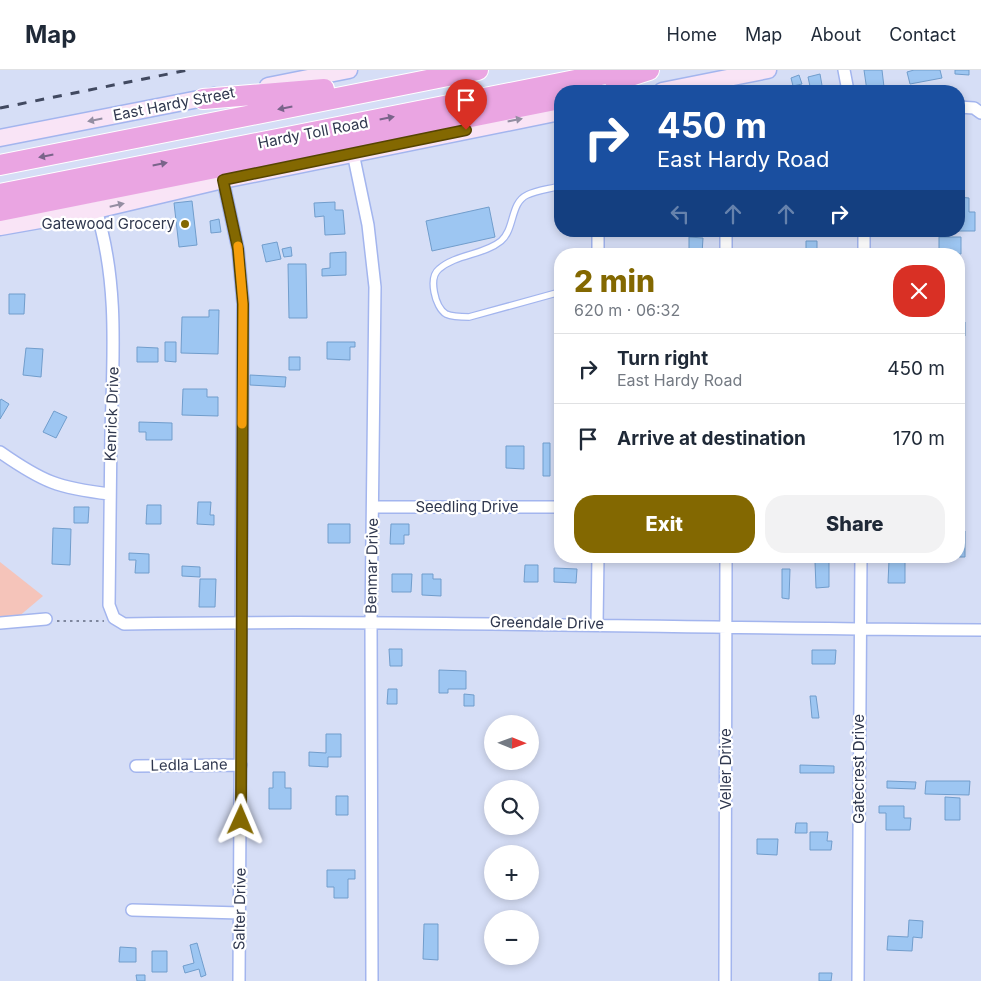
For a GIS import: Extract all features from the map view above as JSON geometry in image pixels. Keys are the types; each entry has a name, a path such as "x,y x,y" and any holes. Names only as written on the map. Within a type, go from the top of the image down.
{"highway":[{"name":"Hardy Toll Road","path":"0,165 478,70"},
{"name":"Hardy Toll Road","path":"0,194 95,177 626,70"},
{"path":"603,85 649,70"},
{"path":"203,99 419,82"},
{"path":"0,209 554,100"},
{"path":"0,209 95,177"}],"main road":[{"name":"East Hardy Street","path":"0,138 349,70"},
{"path":"692,85 768,70"},
{"path":"0,227 96,210 223,180 554,113"}],"street":[{"path":"844,70 847,85"},
{"path":"965,108 979,109"},
{"name":"Benmar Drive","path":"353,153 368,225 375,287 374,506 371,622 372,981"},
{"name":"Salter Drive","path":"223,180 238,249 243,304 239,981"},
{"name":"Kenrick Drive","path":"96,210 106,240 112,294 114,340 109,605 114,618"},
{"path":"0,452 40,479 74,490 110,494"},
{"name":"Seedling Drive","path":"374,506 554,507"},
{"path":"596,624 598,563"},
{"name":"Veller Drive","path":"725,981 726,563"},
{"name":"Gatecrest Drive","path":"858,981 861,563"},
{"name":"Greendale Drive","path":"114,618 124,624 371,622 596,624 860,630 981,630"},
{"path":"0,623 46,619"},
{"name":"Ledla Lane","path":"136,766 241,764"},
{"path":"132,910 240,912"}],"lane":[{"path":"554,188 526,195 520,200 508,234 501,241 490,248 447,264 438,270 434,282 441,309 447,314 458,317 469,317 554,294"}],"path":[{"path":"46,619 59,622 101,622 114,618"}],"shaded area":[{"path":"0,562 43,596 17,618 0,618"}],"building":[{"path":"864,70 882,70 884,85 866,85"},
{"path":"914,70 940,70 942,78 910,84 907,72"},
{"path":"955,70 969,70 969,75 955,74"},
{"path":"820,74 822,85 810,85 808,77"},
{"path":"799,75 802,84 793,85 791,78"},
{"path":"965,198 969,198 969,212 975,212 975,231 965,231"},
{"name":"Gatewood Grocery","path":"192,201 197,245 179,247 174,203"},
{"path":"335,202 335,210 343,210 345,234 325,235 324,216 315,217 314,203"},
{"path":"489,207 495,237 432,251 426,221"},
{"path":"219,219 221,232 211,233 210,221"},
{"path":"689,237 703,238 702,248 689,248"},
{"path":"939,237 961,237 961,248 939,248"},
{"path":"806,241 817,241 817,248 806,248"},
{"path":"277,242 281,259 266,262 262,245"},
{"path":"291,247 292,256 284,257 282,249"},
{"path":"346,252 346,275 322,276 322,269 330,268 330,253"},
{"path":"288,264 306,264 307,318 289,318"},
{"path":"9,294 25,294 24,314 9,314"},
{"path":"209,310 219,310 218,354 181,353 182,317 209,317"},
{"path":"165,342 176,342 176,362 165,361"},
{"path":"327,342 355,342 355,347 350,347 350,360 327,359"},
{"path":"137,347 158,348 158,362 137,362"},
{"path":"26,348 43,349 41,377 23,375"},
{"path":"289,357 300,357 300,370 289,370"},
{"path":"250,375 286,377 285,387 250,385"},
{"path":"183,389 207,389 207,397 218,397 218,416 182,415"},
{"path":"1,399 9,404 0,419 0,401"},
{"path":"54,411 67,417 56,438 43,432"},
{"path":"139,422 172,423 172,440 146,440 146,432 139,432"},
{"path":"543,443 550,443 550,476 543,476"},
{"path":"506,446 524,446 524,469 506,468"},
{"path":"198,502 211,502 210,515 214,515 214,525 197,524"},
{"path":"147,505 161,505 161,524 146,524"},
{"path":"74,507 89,507 88,523 74,523"},
{"path":"328,524 350,524 350,543 328,543"},
{"path":"391,524 409,524 409,535 404,535 404,544 390,544"},
{"path":"53,528 71,529 70,565 52,564"},
{"path":"129,553 149,554 149,573 135,573 136,560 129,560"},
{"path":"815,563 829,563 829,587 816,588"},
{"path":"889,563 905,563 905,583 888,583"},
{"path":"525,565 538,565 538,582 524,582"},
{"path":"182,566 200,567 200,577 182,576"},
{"path":"554,568 577,569 576,583 554,582"},
{"path":"782,569 790,569 789,599 782,598"},
{"path":"392,574 412,574 411,592 392,592"},
{"path":"422,574 433,574 433,579 441,579 441,596 422,595"},
{"path":"200,579 216,579 215,607 199,607"},
{"path":"389,649 402,649 402,666 390,666"},
{"path":"812,650 836,650 835,664 812,664"},
{"path":"439,670 466,671 466,689 448,689 448,693 439,693"},
{"path":"388,689 397,689 397,704 387,704"},
{"path":"464,694 474,695 474,706 464,706"},
{"path":"810,696 816,696 819,718 812,718"},
{"path":"326,734 341,734 341,757 328,757 328,767 309,766 309,752 326,753"},
{"path":"800,765 834,766 834,773 800,773"},
{"path":"273,772 285,772 285,788 291,788 291,809 269,809 269,788 273,788"},
{"path":"887,781 916,782 915,789 887,788"},
{"path":"926,781 970,781 969,795 925,794"},
{"path":"336,796 348,796 348,815 336,815"},
{"path":"945,797 960,798 960,820 945,820"},
{"path":"879,806 904,806 904,818 911,818 910,830 886,830 886,813 879,813"},
{"path":"796,823 807,823 807,833 795,833"},
{"path":"810,832 828,832 827,841 832,841 831,850 810,850"},
{"path":"757,839 778,839 777,855 757,854"},
{"path":"327,870 355,870 355,879 348,879 348,898 334,898 334,887 327,887"},
{"path":"909,920 923,921 922,938 913,937 912,951 887,950 888,936 908,937"},
{"path":"424,924 438,924 438,960 423,959"},
{"path":"197,943 206,975 201,977 199,969 185,973 183,966 194,963 190,945"},
{"path":"120,947 136,948 136,962 119,962"},
{"path":"152,951 167,951 167,972 152,972"},
{"path":"819,973 832,973 831,981 819,981"},
{"path":"136,975 145,975 145,981 137,981"}],"railway":[{"path":"0,108 188,70"}],"slow traffic":[{"path":"238,246 243,304 242,424"}],"place":[{"name":"Gatewood Grocery","path":"185,224"}],"route":[{"path":"241,820 240,622 243,304 242,276 238,249 223,180 466,130"}]}
